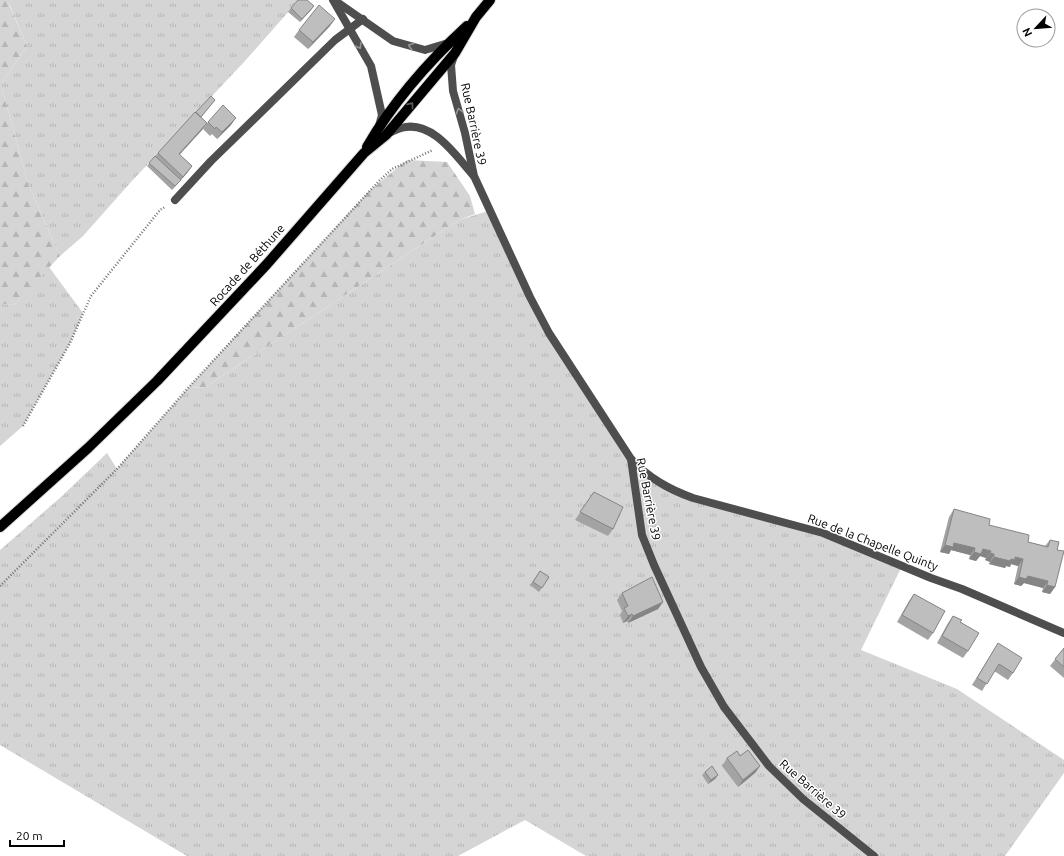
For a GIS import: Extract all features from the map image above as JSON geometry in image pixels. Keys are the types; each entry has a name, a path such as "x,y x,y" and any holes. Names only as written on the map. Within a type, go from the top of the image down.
{"main road":[{"name":"Rocade de Béthune","path":"0,527 88,448 157,381 267,264 382,132 455,53 476,18 490,0"},
{"path":"382,132 424,69 476,18"}],"street":[{"path":"333,0 363,19 393,41 425,50 448,44"},
{"path":"333,0 371,66 382,115 382,132"},
{"path":"176,200 211,160 335,40 363,19"},
{"name":"Rue Barrière 39","path":"455,53 451,65 453,91 466,133 474,176 536,309 630,459 639,520 647,549 701,667 724,707 754,748 785,783 874,856"},
{"name":"Rue Barrière 39","path":"382,132 412,126 422,128 447,145 474,176"},
{"name":"Rue de la Chapelle Quinty","path":"630,459 645,474 672,490 693,498 823,533 931,578 962,589 1064,633"}],"path":[{"path":"0,586 116,469 189,387 379,181 392,169 447,145"},
{"path":"23,426 70,343 91,296 160,210 176,200"}],"green space":[{"path":"0,0 11,0 9,4 27,46 1,84 28,184 60,256 14,305 0,304"},
{"path":"11,0 299,0 244,62 131,182 83,236 60,256 28,184 1,84 27,46 9,3"},
{"path":"407,160 447,162 470,196 475,214 459,220 204,388 189,387 369,191"},
{"path":"488,211 530,297 631,459 657,482 693,498 823,533 902,566 861,650 957,689 1064,760 1064,773 1005,856 586,856 525,820 458,856 187,856 0,745 0,550 61,497 107,453 117,469 189,387 204,388 459,220"},
{"path":"49,267 83,313 70,343 23,426 0,446 0,304 14,305"}],"building":[{"path":"298,0 307,0 314,6 302,19 291,8"},
{"path":"319,5 335,19 313,42 299,30"},
{"path":"211,96 215,100 201,117 196,112"},
{"path":"223,105 236,118 222,132 216,127 215,129 208,122"},
{"path":"195,112 207,123 179,154 192,166 183,177 158,153"},
{"path":"155,156 181,180 175,186 149,163"},
{"path":"594,492 623,507 613,529 580,512"},
{"path":"954,509 990,519 989,525 1029,535 1028,542 1048,547 1050,540 1059,542 1057,550 1064,551 1055,587 1047,585 1048,581 1028,576 1026,579 1019,577 1023,559 1015,557 1015,560 1011,559 1010,561 994,557 994,554 990,553 991,551 983,549 981,554 974,552 975,548 954,543 953,547 945,545"},
{"path":"540,571 549,577 542,588 533,582"},
{"path":"652,577 663,602 633,616 632,614 628,616 624,608 628,606 622,593"},
{"path":"914,594 945,611 933,633 902,615"},
{"path":"953,616 962,620 960,622 979,633 968,651 942,636"},
{"path":"998,643 1022,658 1013,673 999,664 987,684 977,678"},
{"path":"1064,648 1064,667 1055,659"},
{"path":"748,750 760,766 743,780 727,758 737,751 740,756"},
{"path":"712,766 718,775 711,780 705,772"}]}
